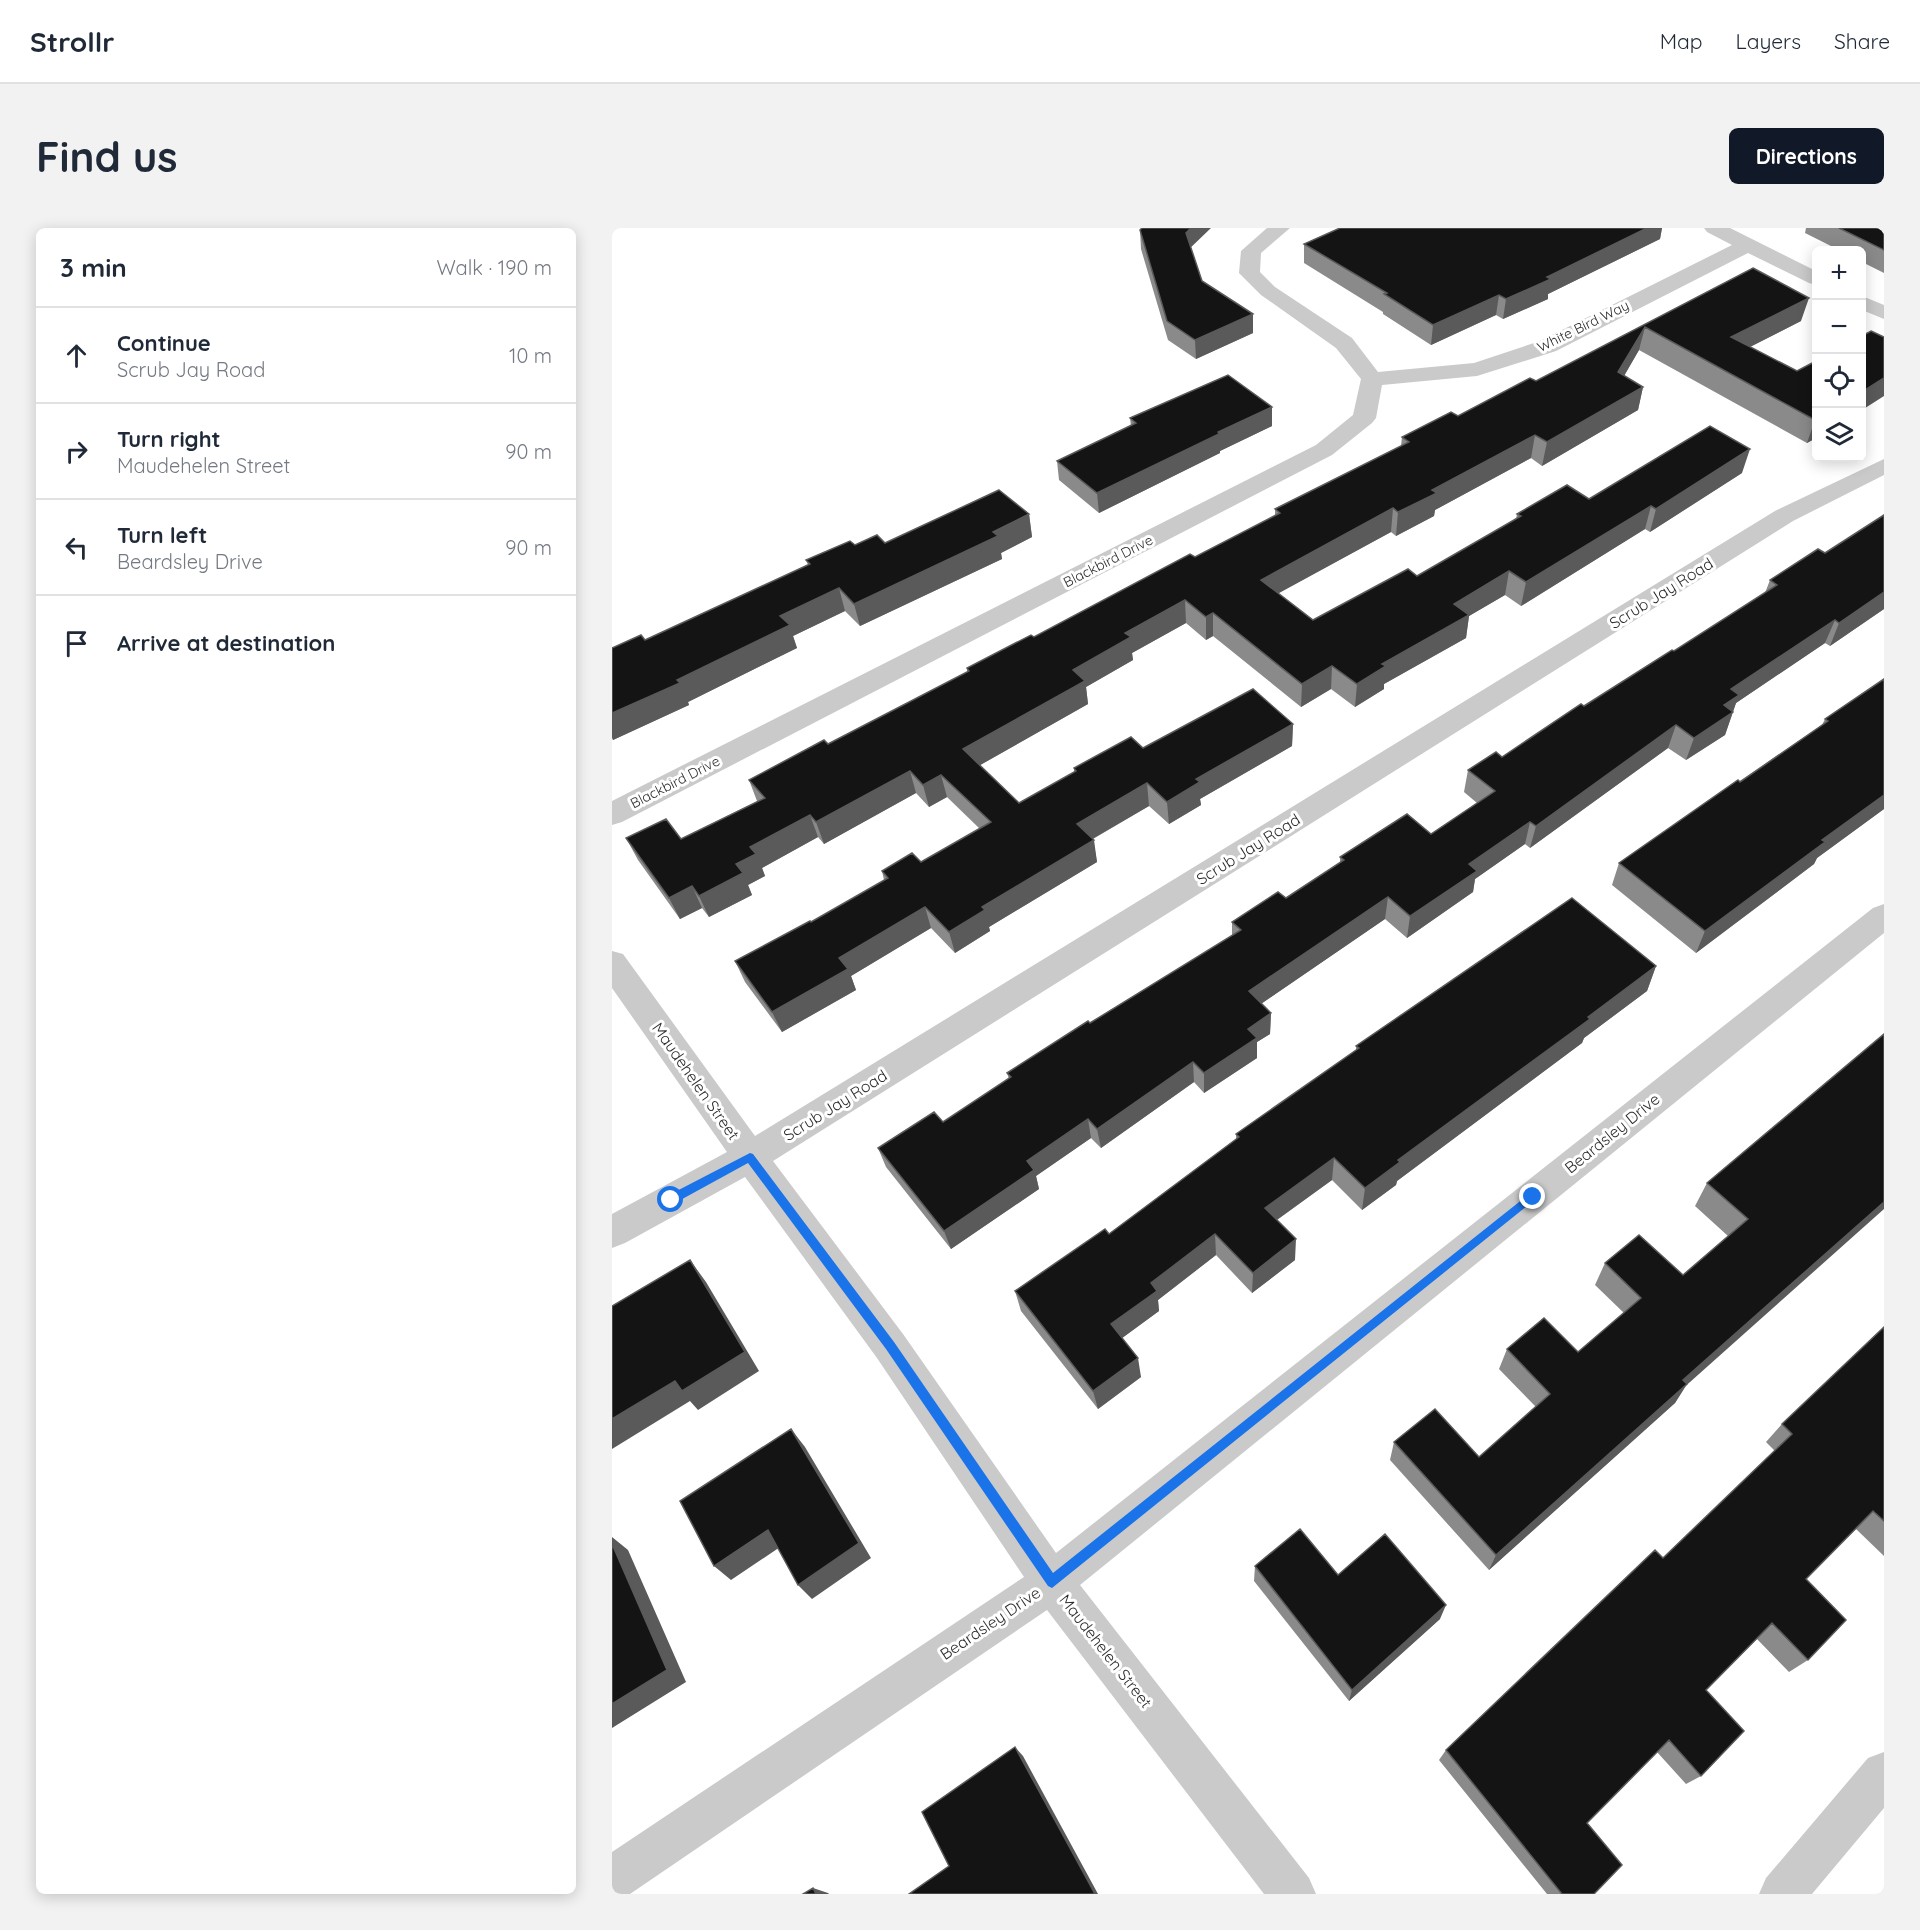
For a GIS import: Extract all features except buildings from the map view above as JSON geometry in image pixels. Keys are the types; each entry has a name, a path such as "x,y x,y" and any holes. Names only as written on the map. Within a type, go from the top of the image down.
{"street":[{"path":"1280,228 1251,251 1250,273 1268,291 1344,344 1372,380"},
{"path":"1714,228 1812,277"},
{"name":"White Bird Way","path":"1372,380 1477,369 1548,346 1747,245"},
{"path":"1866,304 1884,313"},
{"name":"Blackbird Drive","path":"612,814 1324,450 1364,418 1372,380"},
{"name":"Scrub Jay Road","path":"612,1232 750,1157 1784,516 1884,466"},
{"name":"Beardsley Drive","path":"612,1879 1052,1582 1884,916"},
{"name":"Maudehelen Street","path":"612,963 750,1157 890,1346 1052,1582 1293,1894"},
{"path":"1782,1894 1884,1774"}],"route":[{"path":"671,1200 750,1157 890,1346 1052,1582 1533,1197"}]}
